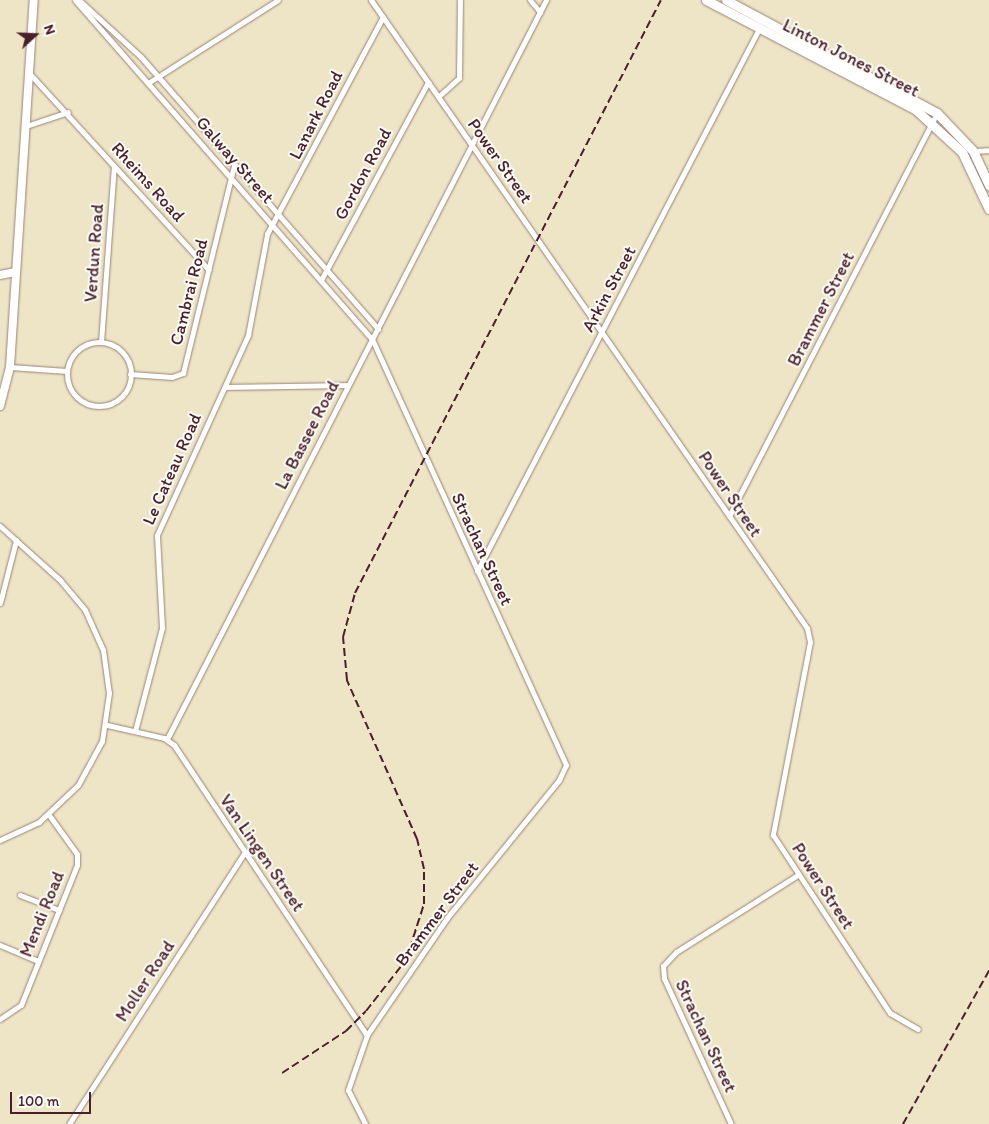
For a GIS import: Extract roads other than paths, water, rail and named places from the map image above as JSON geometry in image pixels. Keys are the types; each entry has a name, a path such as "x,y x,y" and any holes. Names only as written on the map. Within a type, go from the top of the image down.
{"main road":[{"path":"0,406 10,367 15,272 36,0"},
{"name":"Linton Jones Street","path":"706,0 759,29 816,51"},
{"name":"Linton Jones Street","path":"726,0 934,117 953,134"},
{"path":"953,134 972,151 989,186"},
{"path":"953,134 989,209"},
{"path":"0,275 15,272"}],"street":[{"name":"Galway Street","path":"75,0 372,339"},
{"name":"Galway Street","path":"79,0 157,76 279,218 378,329"},
{"path":"148,83 278,0"},
{"name":"Power Street","path":"371,0 729,516 810,638 773,831 798,875 890,1014 918,1029"},
{"path":"439,96 459,78 460,0"},
{"path":"530,0 540,12"},
{"name":"La Bassee Road","path":"167,739 546,0"},
{"name":"Lanark Road","path":"273,225 279,218 383,17"},
{"name":"Arkin Street","path":"477,571 764,20"},
{"name":"Rheims Road","path":"30,74 68,112 114,166 209,270"},
{"name":"Gordon Road","path":"321,280 328,272 428,82"},
{"path":"26,126 68,112"},
{"name":"Brammer Street","path":"729,516 934,117"},
{"path":"962,152 989,150"},
{"name":"Cambrai Road","path":"130,374 172,378 182,373 234,165"},
{"name":"Verdun Road","path":"101,342 114,166"},
{"name":"Le Cateau Road","path":"135,731 162,628 157,535 248,335 273,225"},
{"name":"Strachan Street","path":"372,339 566,770"},
{"path":"101,342 122,352 130,374 119,398 99,406 74,394 67,372 79,348 101,342"},
{"path":"10,367 67,372"},
{"path":"225,387 348,385"},
{"path":"0,526 71,591 94,626 108,671 107,725 86,773 49,815 0,840"},
{"path":"0,603 16,540"},
{"path":"107,725 167,739"},
{"name":"Van Lingen Street","path":"167,739 367,1035"},
{"name":"Brammer Street","path":"365,1124 351,1104 349,1085 367,1035 448,918 566,770"},
{"name":"Mendi Road","path":"0,1019 21,1005 78,858 49,815"},
{"name":"Moller Road","path":"68,1124 245,852"},
{"name":"Strachan Street","path":"730,1124 664,978 667,960 798,875"},
{"path":"20,894 59,910"},
{"path":"0,945 38,960"}],"railway":[{"path":"282,1073 346,1031 366,1011 406,960 424,904 424,869 417,839 347,680 343,637 355,593 661,0"},
{"path":"903,1124 989,971"}]}
